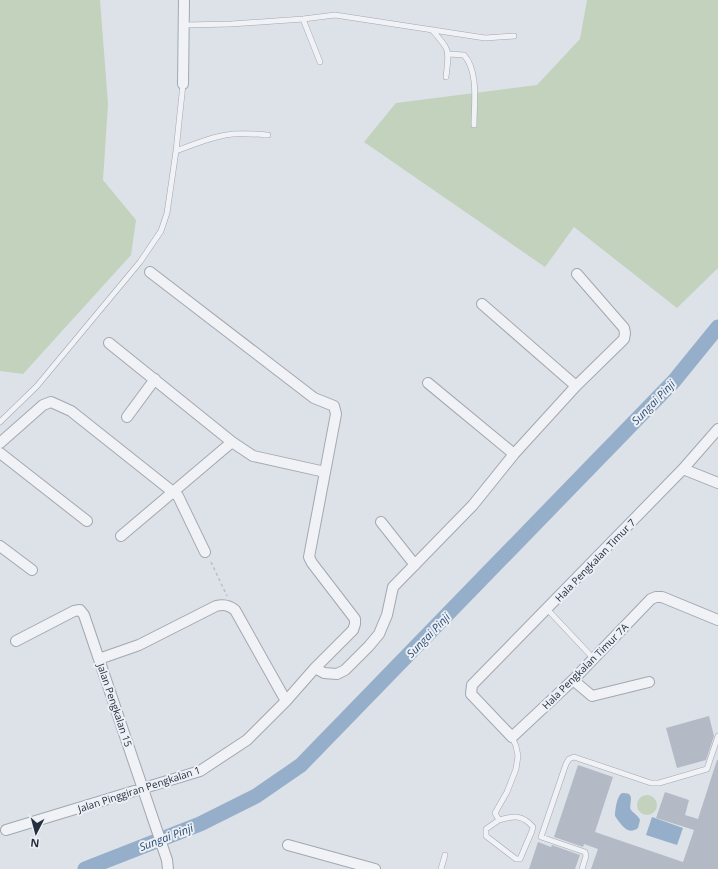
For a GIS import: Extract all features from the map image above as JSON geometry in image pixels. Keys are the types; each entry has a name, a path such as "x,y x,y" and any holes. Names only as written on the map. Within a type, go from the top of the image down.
{"street":[{"path":"183,84 185,25 184,0"},
{"path":"109,343 232,442 253,456 324,472 336,414 334,406 314,398 150,272"},
{"path":"315,668 324,673 337,674 345,670 366,650 379,634 387,615 393,587 473,505 514,454 576,386 624,340 624,328 577,274"},
{"path":"482,304 576,386"},
{"path":"127,416 155,380"},
{"path":"428,383 514,454"},
{"path":"0,443 44,405 51,402 56,403 71,411 178,496 204,552"},
{"name":"Hala Pengkalan Timur 7","path":"512,737 471,694 472,685 683,469 718,429"},
{"path":"121,536 232,442"},
{"path":"0,453 87,521"},
{"path":"683,469 718,483"},
{"name":"Jalan Pinggiran Pengkalan 1","path":"6,830 200,771 247,740 353,630 355,619 312,563 310,558 324,472"},
{"path":"381,522 415,565"},
{"path":"0,546 32,570"},
{"name":"Hala Pengkalan Timur 7A","path":"512,737 574,680 651,599 662,597 718,620"},
{"path":"99,660 139,645 216,606 228,606 235,610 286,701"},
{"name":"Jalan Pengkalan 15","path":"16,641 74,611 80,610 84,615 148,802 167,864"},
{"path":"574,680 592,696 649,682"},
{"path":"288,845 375,869"}],"lane":[{"path":"185,25 231,24 303,19 335,15 485,38 514,36"},
{"path":"303,19 320,62"},
{"path":"432,30 445,44 449,54 446,77"},
{"path":"449,54 464,55 469,61 473,73 474,125"},
{"path":"0,422 38,386 140,262 161,232 167,213 176,151 183,84"},
{"path":"176,151 200,142 232,134 247,133 268,135"},
{"path":"547,609 594,659"},
{"path":"582,869 586,856 585,852 541,837 569,759 574,757 651,783 659,783 706,769 718,736"},
{"path":"499,820 495,811 502,803 516,769 518,756 512,737"},
{"path":"513,816 519,817 533,827 520,859 516,859 486,836 486,829 499,820 513,816"},
{"path":"441,869 445,855"}],"path":[{"path":"211,562 229,600 228,606"}],"green space":[{"path":"0,0 100,0 108,104 103,180 136,220 131,255 23,374 0,371"},
{"path":"587,0 718,0 718,268 677,308 574,227 545,267 364,142 396,103 537,85 580,39"},
{"path":"647,795 654,798 657,805 654,812 647,815 640,812 637,805 640,798"}],"water":[{"path":"622,793 627,793 631,796 630,808 640,820 638,828 631,831 627,830 615,816 616,806"},
{"path":"652,817 683,828 677,845 646,835"}],"building":[{"path":"709,716 714,736 706,760 677,768 666,728"},
{"path":"717,760 718,869 591,869 598,849 584,844 583,847 554,837 578,765 613,777 595,832 683,862 694,830 656,818 665,792 689,800 685,815 698,819"},
{"path":"538,842 551,847 552,845 580,855 575,869 529,869"}],"waterway":[{"name":"Sungai Pinji","path":"85,869 200,824 256,796 301,765 674,381 718,327"}]}
